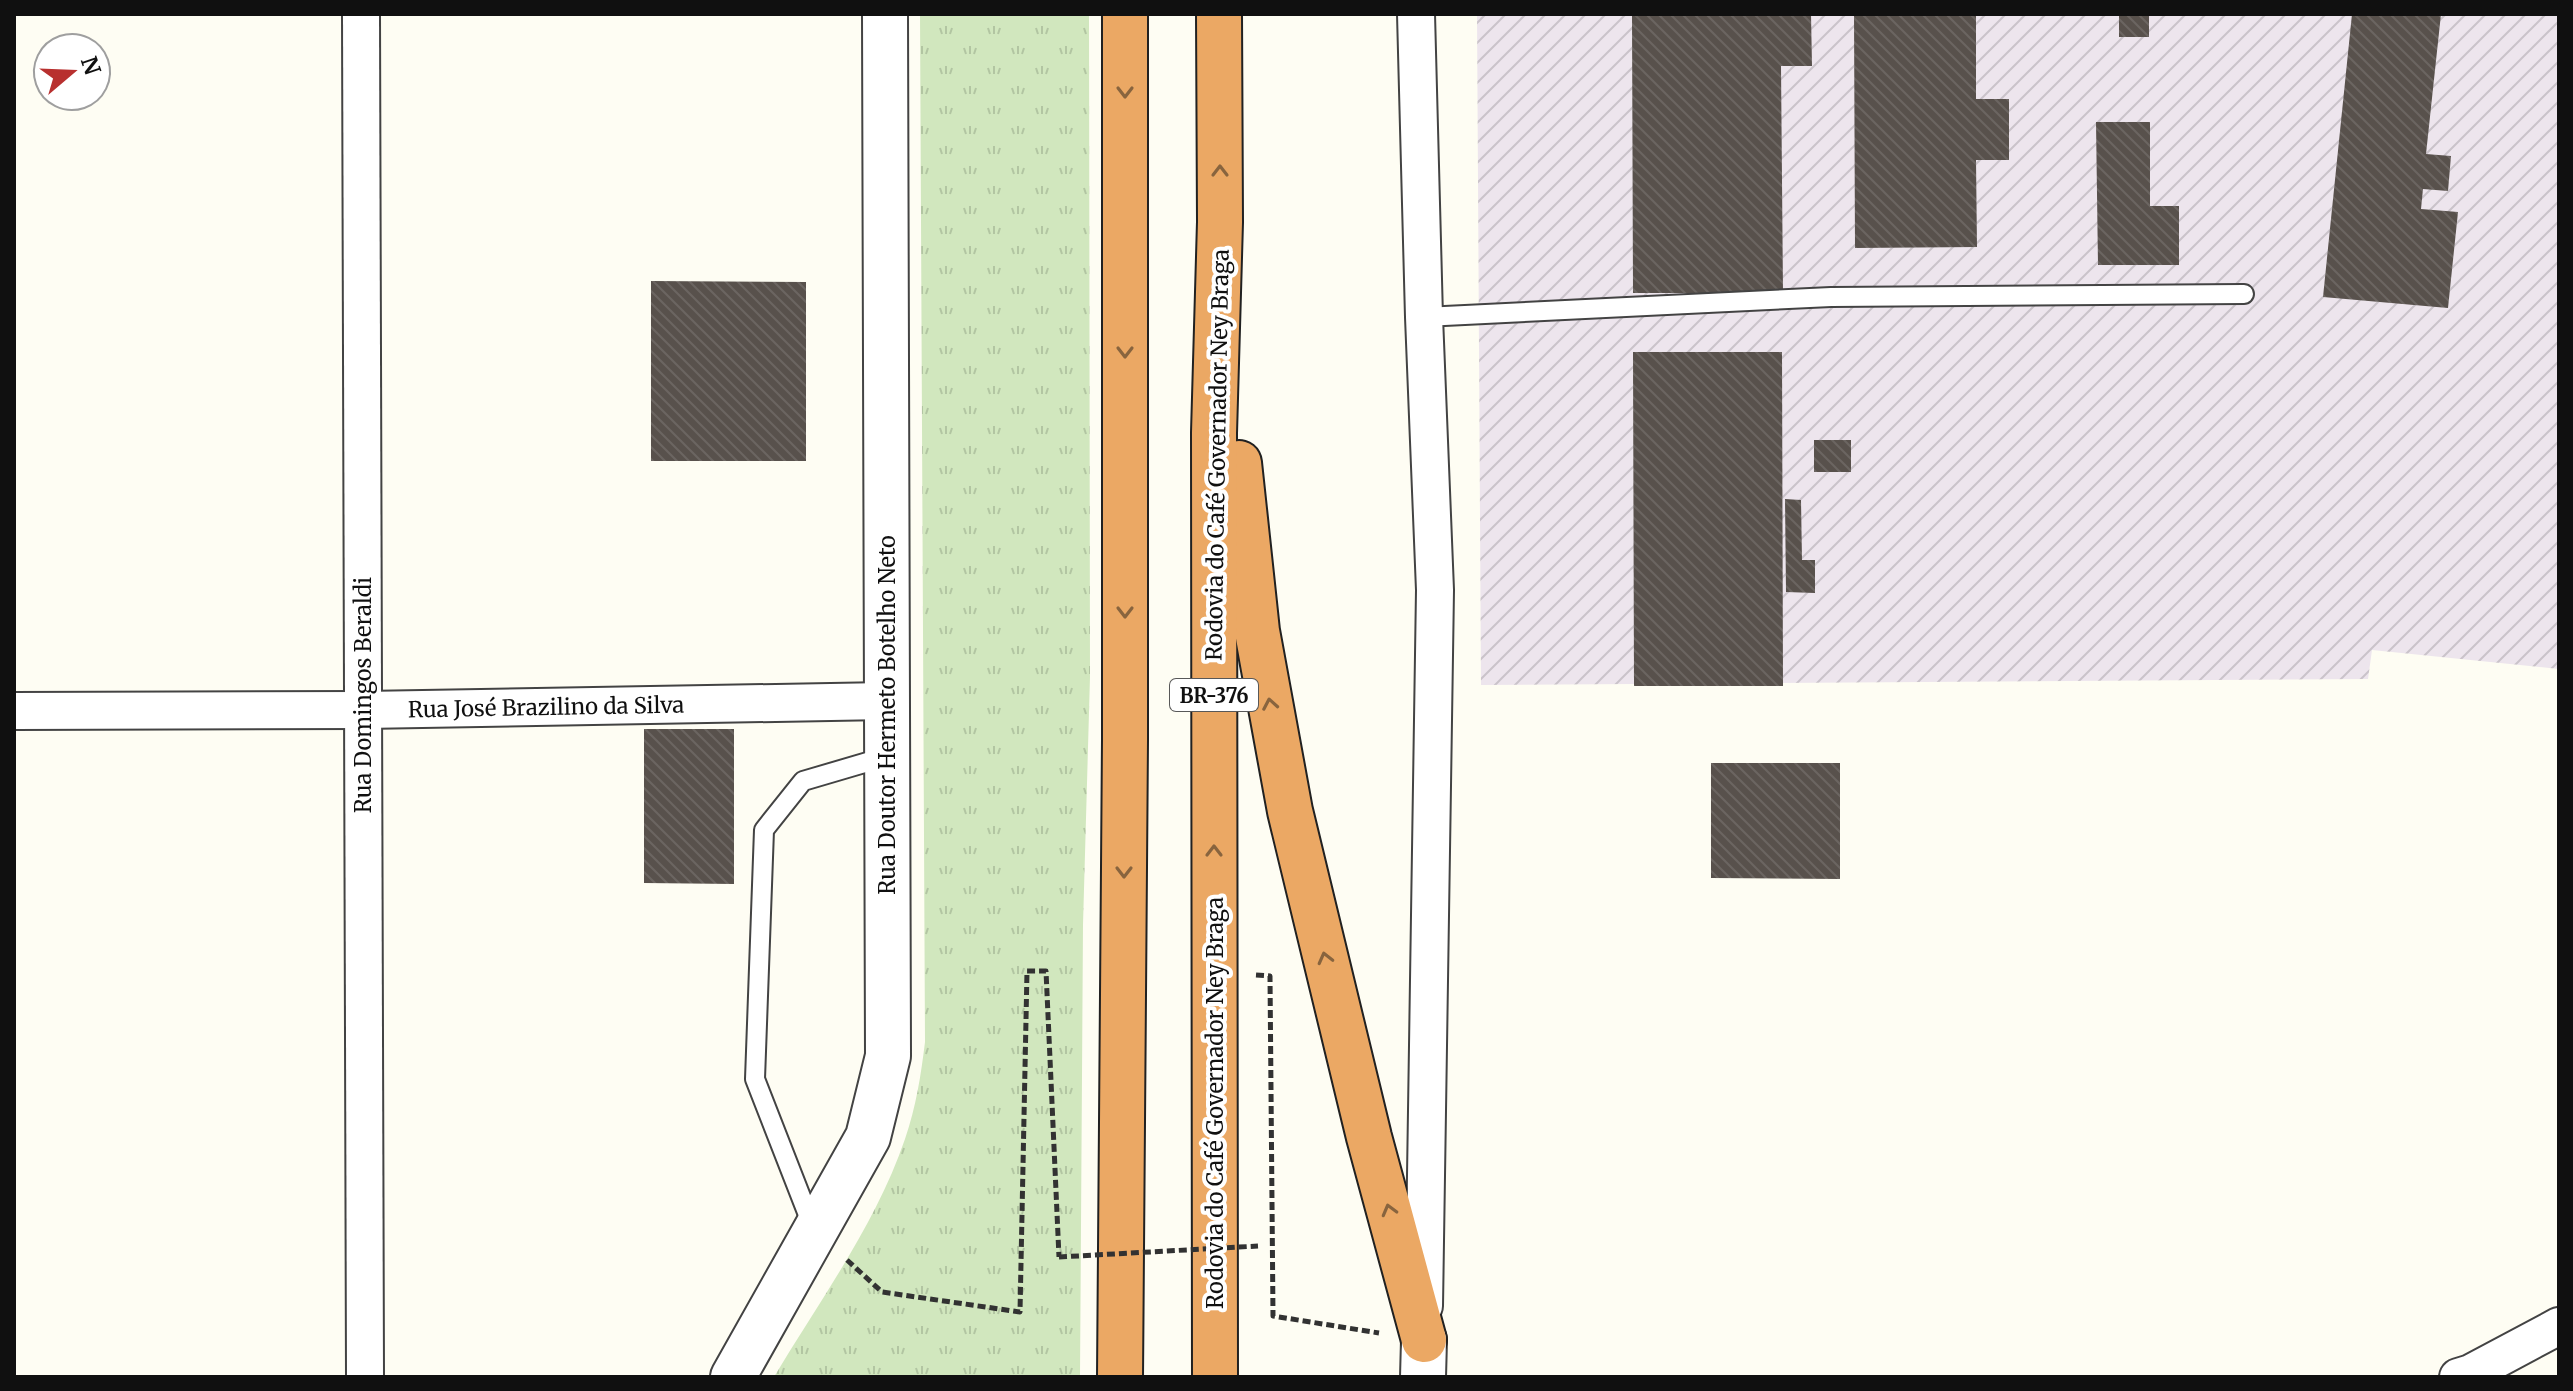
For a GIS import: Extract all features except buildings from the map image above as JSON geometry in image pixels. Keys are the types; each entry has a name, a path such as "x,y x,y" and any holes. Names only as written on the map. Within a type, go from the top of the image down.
{"highway":[{"path":"1120,1377 1125,756 1125,14"},
{"name":"Rodovia do Café Governador Ney Braga","path":"1215,1377 1214,433 1220,222 1219,14"},
{"path":"1220,222 1241,487 1257,631 1290,811 1423,1358"}],"street":[{"name":"Rua Domingos Beraldi","path":"361,14 365,1377"},
{"name":"Rua Doutor Hermeto Botelho Neto","path":"733,1377 868,1137 888,1056 885,14"},
{"path":"1416,14 1435,590 1423,1358"},
{"name":"Rua José Brazilino da Silva","path":"14,711 364,710 886,701"},
{"path":"2458,1377 2559,1326"}],"lane":[{"path":"1424,317 1831,297 2244,294"},
{"path":"814,1230 755,1079 764,830 803,781 888,756"}],"path":[{"path":"814,1230 882,1292 1020,1312 1027,971 1046,971 1059,1257 1258,1246"},
{"path":"1250,974 1270,976 1273,1316 1423,1358"}],"shaded area":[{"path":"1477,14 2559,14 2559,669 2372,650 2368,679 1481,685"}],"green space":[{"path":"920,14 1089,14 1090,677 1083,925 1080,1377 774,1377 846,1261 893,1170 912,1115 925,1042"}]}
